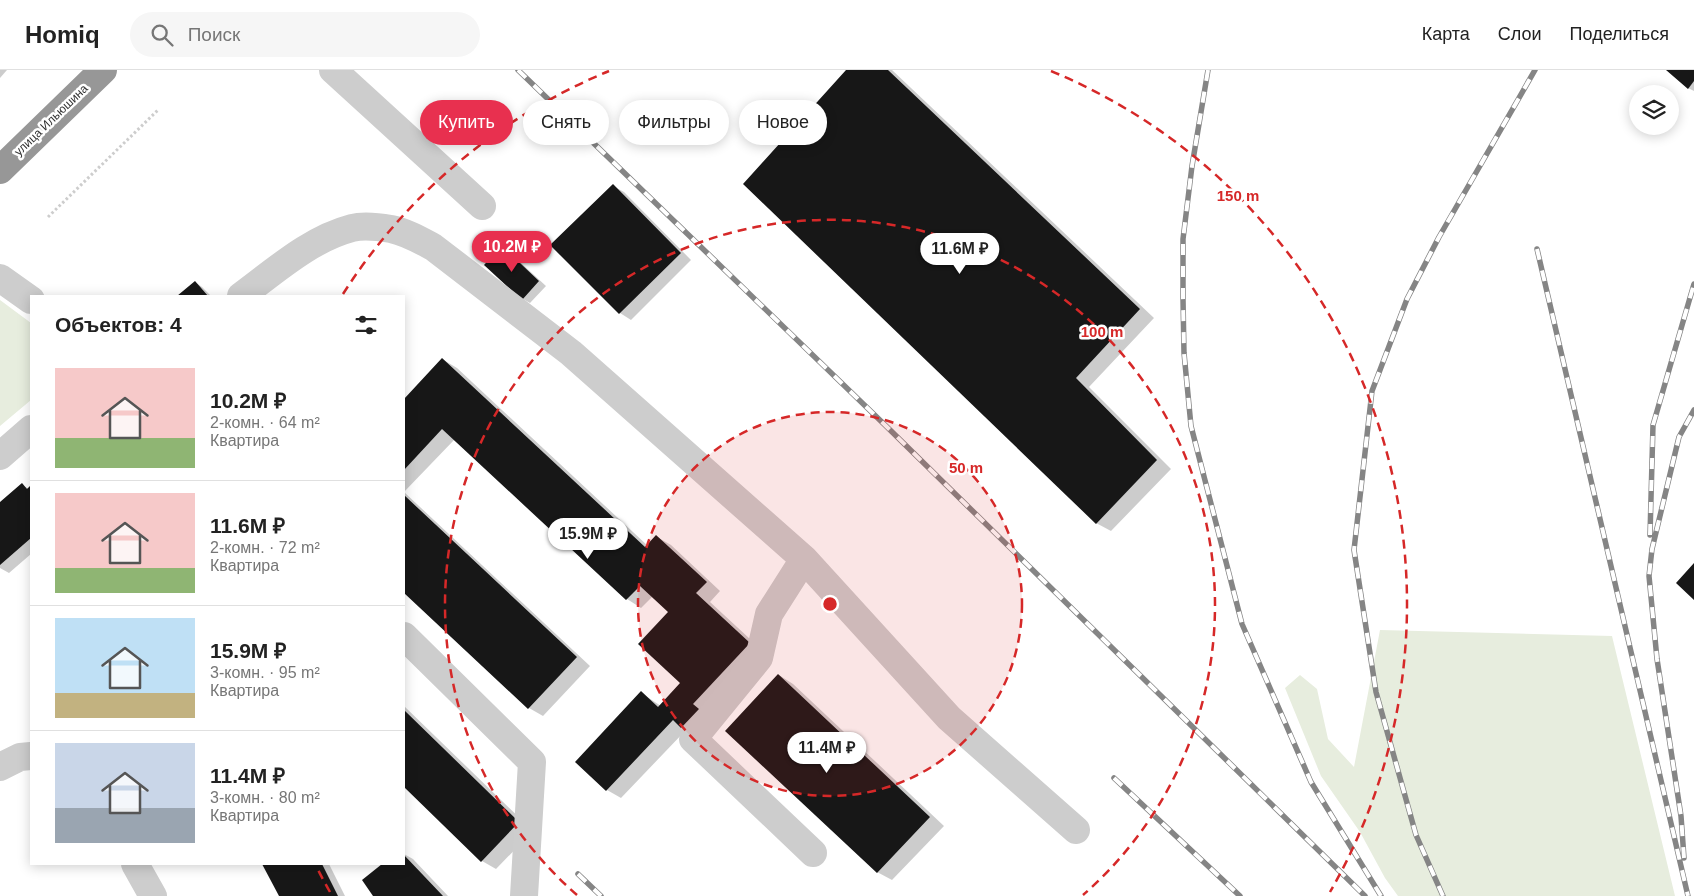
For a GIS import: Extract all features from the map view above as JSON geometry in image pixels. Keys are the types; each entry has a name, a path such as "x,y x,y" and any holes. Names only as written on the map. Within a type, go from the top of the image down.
{"highway":[{"name":"улица Ильюшина","path":"0,170 103,70"}],"lane":[{"path":"333,70 482,206"},
{"path":"242,295 302,252 333,235 354,228 376,227 392,229 433,246 571,353 804,559 948,718 1076,830"},
{"path":"0,278 30,299"},
{"path":"0,456 30,431"},
{"path":"804,559 769,614 759,658 693,739 813,853"},
{"path":"405,637 532,762 524,896"},
{"path":"0,767 20,757 30,756"},
{"path":"136,865 153,896"}],"path":[{"path":"48,217 158,110"}],"green space":[{"path":"0,300 30,322 30,401 0,426"},
{"path":"1380,630 1612,636 1675,896 1398,896 1385,878 1360,832 1321,776 1285,688 1300,675 1317,689 1328,739 1354,767"}],"building":[{"path":"846,70 888,70 1140,309 1076,378 1157,460 1096,524 743,184 778,145 827,145 827,100 819,100"},
{"path":"1666,70 1694,70 1694,81 1688,89"},
{"path":"613,184 681,253 619,314 550,245"},
{"path":"502,246 539,281 522,300 484,265"},
{"path":"195,281 207,295 178,295"},
{"path":"442,358 645,547 656,535 707,582 696,593 750,643 693,704 699,709 681,728 673,720 606,791 575,762 641,691 658,707 680,683 638,644 668,612 640,586 626,600 442,429 405,469 405,398"},
{"path":"22,483 27,489 30,486 30,539 0,565 0,502"},
{"path":"405,496 577,657 528,709 405,594"},
{"path":"1694,563 1694,600 1676,583"},
{"path":"778,674 930,817 877,873 725,731"},
{"path":"405,711 519,822 481,862 405,788"},
{"path":"405,856 443,896 373,896 362,880 381,865 405,865"},
{"path":"263,865 322,865 338,896 279,896"}],"railway":[{"path":"518,70 886,426 1365,896"},
{"path":"1208,70 1192,166 1183,239 1184,353 1191,426 1242,624 1311,782 1381,896"},
{"path":"1443,896 1416,835 1376,692 1354,550 1372,391 1407,299 1439,237 1535,70"},
{"path":"1537,249 1688,896"},
{"path":"1650,535 1653,425 1694,284"},
{"path":"1684,858 1681,816 1657,659 1649,576 1652,549 1679,437 1694,410"},
{"path":"1114,778 1240,896"},
{"path":"578,874 601,896"}]}
